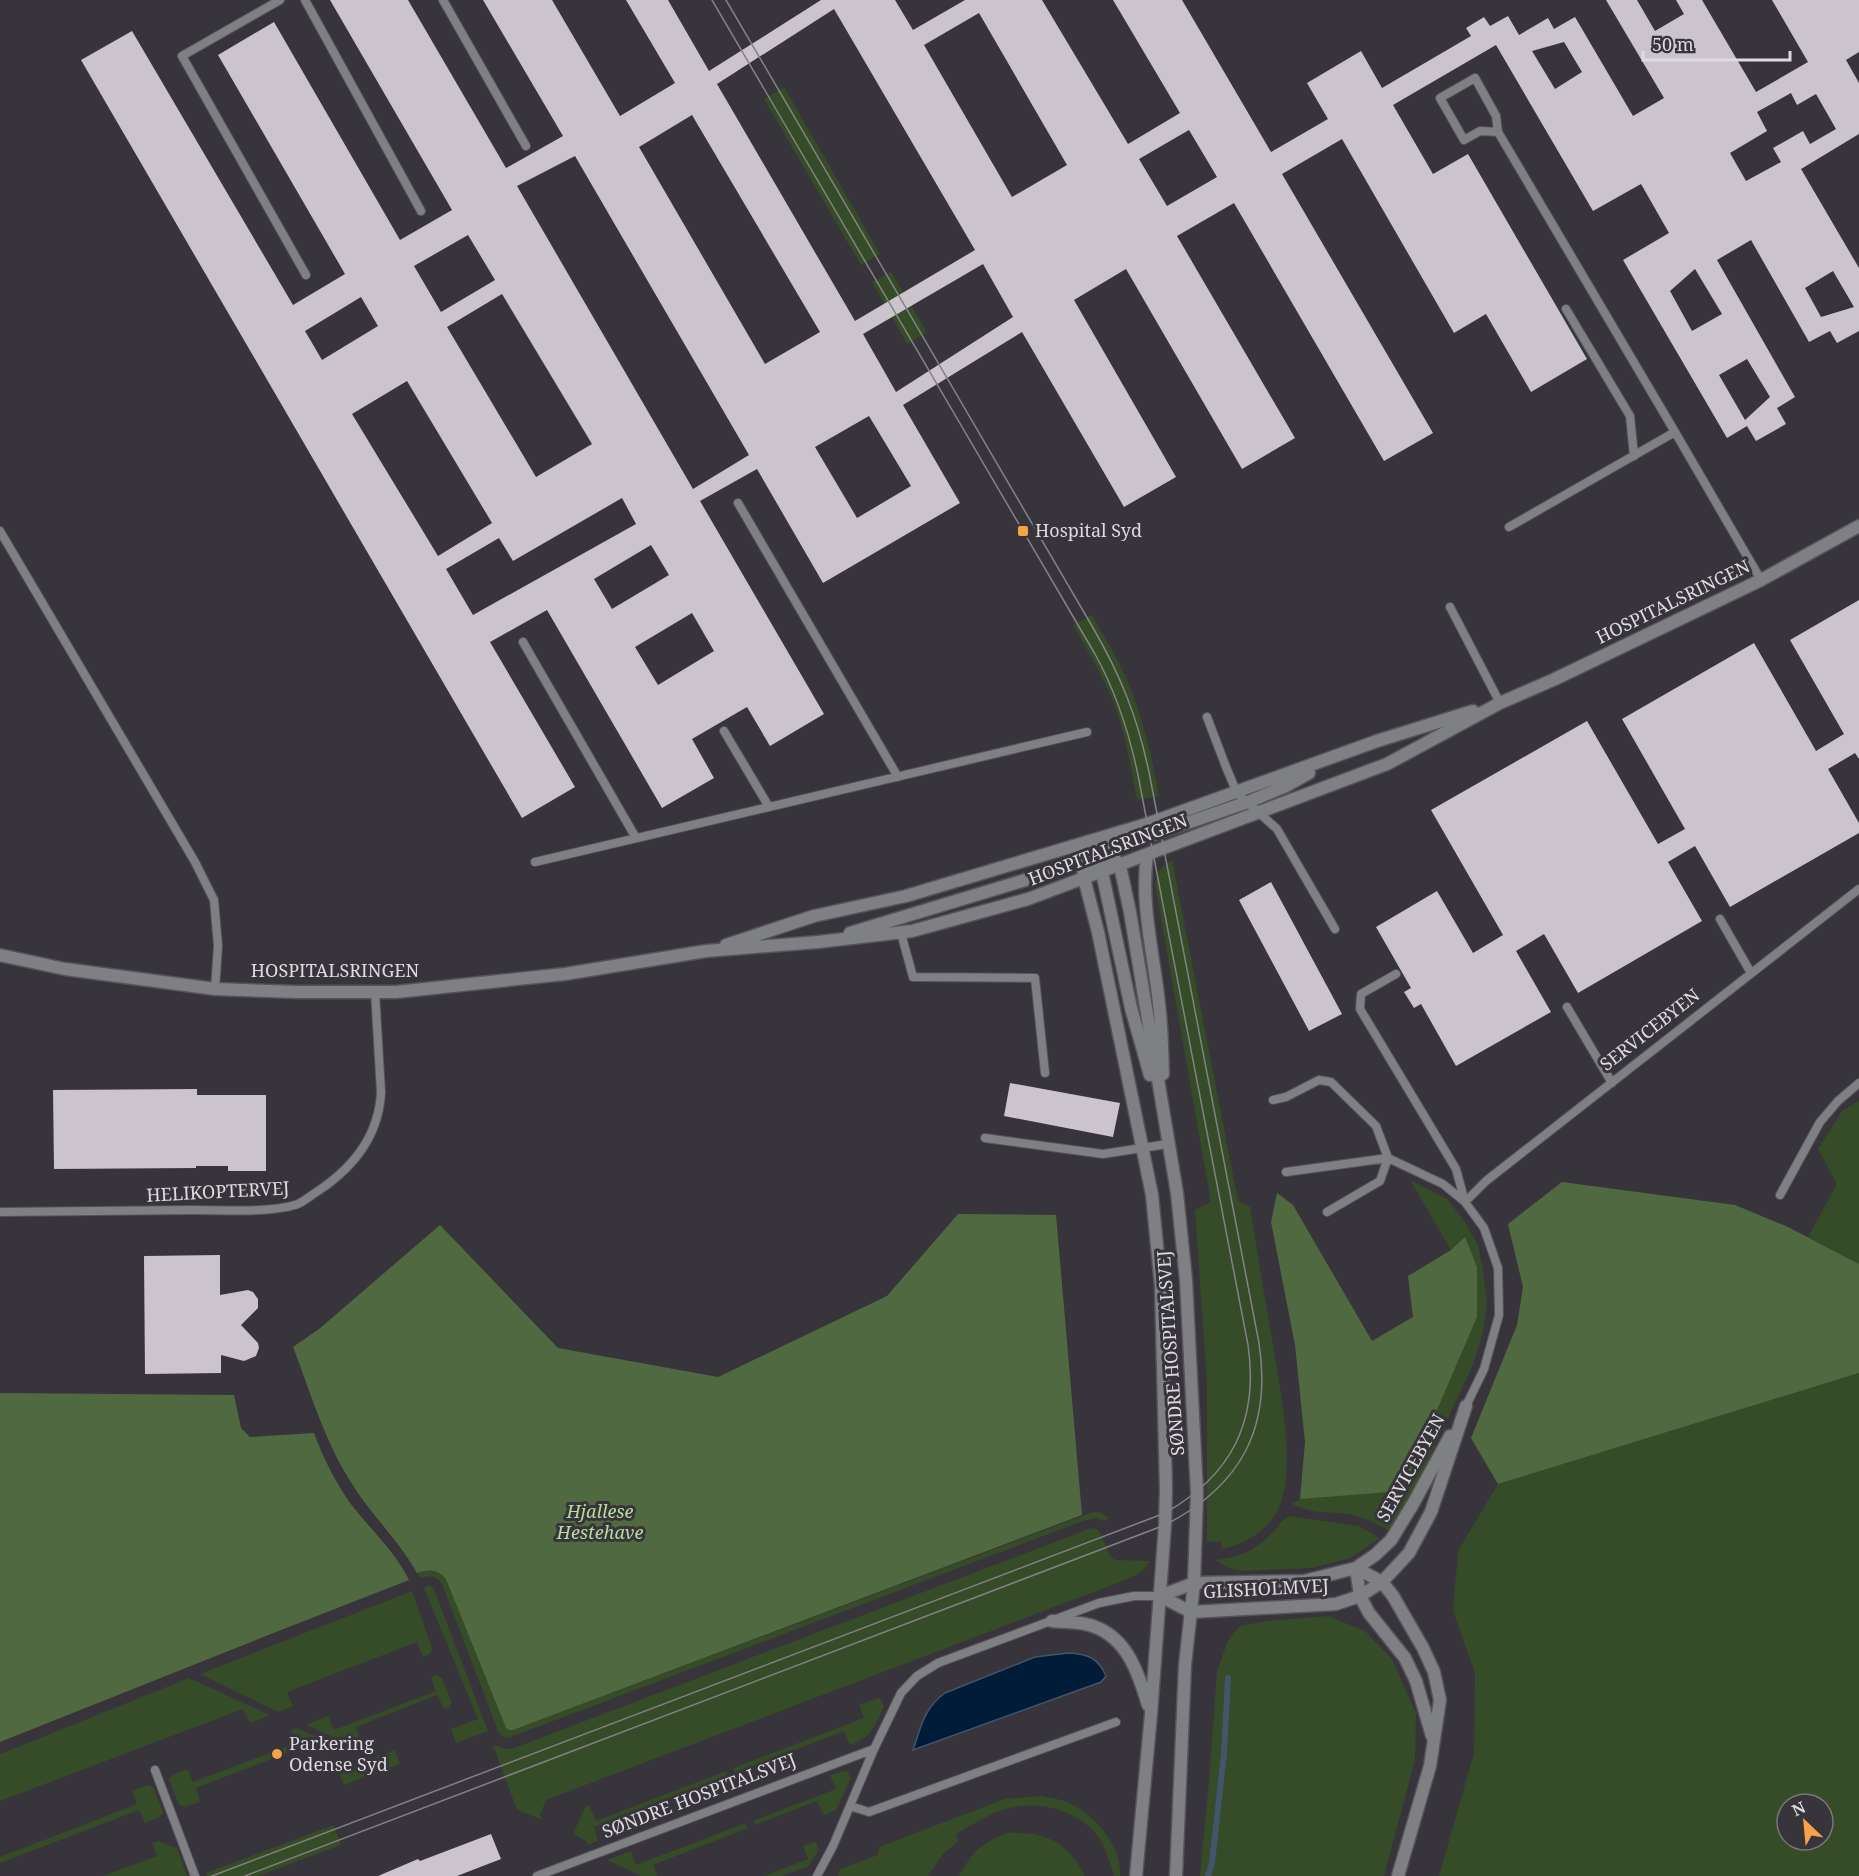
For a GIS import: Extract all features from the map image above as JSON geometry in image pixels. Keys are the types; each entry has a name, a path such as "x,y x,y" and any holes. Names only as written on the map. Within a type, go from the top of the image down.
{"street":[{"name":"HOSPITALSRINGEN","path":"0,955 65,969 215,988 296,992 396,992 565,974 706,951 901,933 1028,899 1084,878 1093,862 1120,866 1387,764 1500,703 1761,580 1859,526"},
{"name":"HOSPITALSRINGEN","path":"706,951 814,916 906,896 1148,824 1345,753 1500,703"},
{"path":"818,942 1093,862 1117,848 1248,802 1286,786 1345,753"},
{"path":"1100,838 1093,862 1167,1139"},
{"name":"SØNDRE HOSPITALSVEJ","path":"1100,838 1120,866 1131,912 1177,1193 1186,1280 1197,1493 1194,1583 1185,1665 1176,1876"},
{"name":"SØNDRE HOSPITALSVEJ","path":"1080,844 1093,862 1084,878 1098,933 1152,1195 1161,1286 1167,1490 1151,1714 1136,1876"},
{"path":"1147,855 1144,884 1160,1005 1167,1139"},
{"name":"SERVICEBYEN","path":"1356,1568 1376,1555 1391,1540 1466,1406"},
{"name":"SERVICEBYEN","path":"1382,1582 1409,1553 1431,1512 1466,1406"},
{"path":"1356,1568 1382,1582 1410,1623 1434,1672 1440,1700 1430,1766 1398,1876"},
{"path":"1356,1568 1360,1596 1369,1613 1409,1666 1416,1681 1434,1743"},
{"name":"GLISHOLMVEJ","path":"1160,1596 1194,1583 1304,1581 1356,1568"},
{"name":"GLISHOLMVEJ","path":"1160,1596 1191,1612 1336,1604 1360,1596 1382,1582"},
{"path":"1052,1621 1085,1624 1101,1630 1116,1640 1128,1653 1139,1673 1151,1714"}],"lane":[{"path":"280,0 182,56 306,274"},
{"path":"305,0 421,211"},
{"path":"443,0 526,146"},
{"path":"1498,132 1480,131 1464,140 1440,98 1475,78 1496,116 1498,132 1761,580"},
{"path":"1566,309 1630,416 1634,456"},
{"path":"1509,527 1675,432"},
{"path":"738,503 898,777"},
{"path":"0,531 195,862 214,900 218,946 215,988"},
{"path":"1450,607 1500,703"},
{"path":"523,642 636,838"},
{"path":"1207,717 1237,793 1277,829 1335,929"},
{"path":"724,731 769,807"},
{"path":"535,862 1087,732"},
{"name":"SERVICEBYEN","path":"1464,1202 1492,1176 1859,889"},
{"path":"1720,919 1751,973"},
{"path":"901,933 913,977 1035,978 1045,1073"},
{"path":"1396,974 1361,994 1360,1009 1456,1169 1464,1202"},
{"name":"HELIKOPTERVEJ","path":"0,1212 248,1210 297,1205 333,1181 359,1155 374,1130 380,1108 381,1092 375,992"},
{"path":"1567,1007 1612,1083"},
{"path":"1273,1100 1286,1097 1319,1080 1331,1082 1376,1126 1388,1158 1380,1181 1327,1212"},
{"path":"1780,1195 1820,1122 1838,1101 1859,1083"},
{"path":"985,1138 1103,1154 1142,1147 1167,1139"},
{"path":"1286,1172 1388,1158"},
{"name":"SERVICEBYEN","path":"1388,1158 1443,1184 1464,1202 1484,1228 1498,1268 1499,1315 1484,1369 1466,1406"},
{"path":"817,1876 833,1846 874,1749 901,1693 927,1669 1099,1603 1134,1596 1160,1596"},
{"path":"850,1806 868,1812 1116,1722"},
{"name":"SØNDRE HOSPITALSVEJ","path":"537,1876 874,1749"},
{"path":"155,1770 195,1876"}],"green space":[{"path":"784,87 880,254 861,265 764,99"},
{"path":"891,272 927,332 907,344 872,282"},
{"path":"1092,615 1121,667 1139,712 1159,796 1137,800 1125,740 1114,704 1073,625"},
{"path":"1172,860 1238,1201 1250,1207 1279,1378 1287,1447 1284,1489 1279,1507 1270,1523 1248,1540 1222,1549 1221,1541 1207,1542 1207,1384 1195,1210 1211,1202 1155,884 1160,869"},
{"path":"1859,1101 1859,1264 1808,1237 1837,1184 1818,1149 1842,1111"},
{"path":"1410,1180 1447,1199 1465,1222 1478,1245 1487,1302 1483,1332 1473,1365 1407,1505 1399,1519 1388,1530 1353,1515 1314,1511 1292,1504 1300,1499 1465,1238 1451,1250"},
{"path":"1562,1182 1735,1205 1788,1227 1859,1264 1859,1373 1498,1484 1471,1438 1517,1325 1523,1287 1508,1224"},
{"path":"1277,1193 1293,1205 1372,1341 1413,1317 1408,1276 1451,1250 1465,1237 1477,1267 1477,1317 1402,1491 1300,1499 1305,1442 1295,1345 1271,1222"},
{"name":"Hjallese Hestehave","path":"958,1214 1056,1215 1082,1515 513,1730 506,1728 446,1579 440,1573 433,1571 417,1573 357,1491 340,1464 325,1431 293,1347 319,1329 440,1225 558,1348 718,1377 887,1296"},
{"path":"1859,1373 1859,1876 1439,1876 1474,1753 1475,1673 1453,1611 1458,1551 1498,1484"},
{"path":"0,1393 234,1395 241,1428 250,1437 314,1433 334,1478 350,1503 389,1549 409,1580 0,1742"},
{"path":"1093,1512 1099,1512 1109,1518 1104,1521 1096,1518 1083,1521 508,1738 503,1737 498,1731 442,1584 432,1576 420,1578 417,1573 433,1571 446,1578 505,1726 513,1730"},
{"path":"1289,1516 1359,1526 1380,1538 1350,1558 1312,1568 1243,1571 1229,1568 1215,1560 1240,1555 1252,1549 1265,1540"},
{"path":"1095,1528 1100,1532 1110,1556 1115,1560 1150,1561 1141,1572 1128,1579 546,1800 540,1815 543,1820 517,1810 493,1745 507,1749 514,1748"},
{"path":"429,1585 434,1589 488,1731 456,1743 451,1729 478,1719 424,1588"},
{"path":"412,1591 432,1648 431,1653 423,1657 417,1642 287,1692 293,1706 278,1712 200,1674"},
{"path":"1328,1616 1365,1631 1392,1659 1416,1713 1415,1760 1384,1876 1200,1876 1217,1672 1228,1640 1240,1626 1268,1621"},
{"path":"437,1675 442,1678 452,1703 450,1707 444,1709 437,1695 356,1727 361,1741 351,1745 306,1725 328,1716 334,1730 436,1691 431,1678"},
{"path":"189,1678 270,1715 250,1723 243,1709 0,1801 0,1754"},
{"path":"878,1698 884,1706 878,1719 872,1730 857,1742 850,1745 844,1731 735,1773 733,1768 864,1718 859,1705"},
{"path":"297,1728 343,1748 324,1754 318,1741 196,1788 200,1802 185,1807 179,1805 169,1780 172,1775 187,1769 193,1782 296,1743 291,1730"},
{"path":"395,1750 400,1764 344,1785 338,1772"},
{"path":"726,1771 728,1776 594,1827 598,1841 588,1845 586,1841 573,1834 585,1807 589,1805 596,1821"},
{"path":"847,1771 851,1778 836,1810 824,1815 817,1801 755,1825 753,1821 836,1789 830,1775"},
{"path":"148,1785 153,1787 163,1812 160,1817 145,1823 139,1810 0,1863 0,1857 137,1804 132,1791"},
{"path":"1041,1796 1069,1803 1097,1823 1117,1854 1120,1876 1114,1876 1101,1841 1084,1822 1048,1807 1022,1806 1003,1810 956,1834 958,1841 942,1855 928,1876 838,1876 840,1869 878,1855 879,1847 1005,1799"},
{"path":"746,1823 748,1828 653,1865 657,1876 641,1876 607,1860 631,1851 636,1865"},
{"path":"334,1825 341,1845 258,1876 207,1876 206,1873"},
{"path":"1006,1833 1043,1836 1063,1846 1085,1876 959,1876 978,1850"},
{"path":"158,1841 177,1848 187,1876 103,1876 157,1856 152,1843"},
{"path":"817,1843 818,1851 809,1866 782,1876 764,1876 808,1859 803,1846"}],"water":[{"path":"1068,1653 1091,1658 1106,1676 1101,1682 913,1750 928,1712 945,1693 1035,1657"}],"building":[{"path":"330,0 408,0 506,168 563,136 483,0 552,0 620,116 675,83 626,0 668,0 709,71 821,0 895,0 913,30 965,0 1042,0 1128,144 1180,113 1113,0 1182,0 1271,152 1328,119 1307,83 1361,51 1382,88 1471,36 1466,28 1484,17 1490,26 1508,16 1519,35 1548,18 1554,29 1575,17 1633,116 1664,98 1606,0 1637,0 1655,31 1684,14 1676,0 1702,0 1756,92 1808,62 1772,0 1859,0 1859,52 1846,60 1859,83 1859,134 1801,169 1859,268 1859,331 1837,343 1830,331 1809,342 1751,240 1717,260 1795,397 1777,408 1786,424 1756,441 1747,426 1727,438 1623,260 1669,233 1641,184 1593,211 1496,45 1393,105 1433,174 1468,154 1587,359 1531,392 1486,314 1454,333 1342,139 1282,174 1433,433 1384,461 1234,203 1177,236 1295,438 1242,469 1126,269 1074,300 1176,477 1124,507 1022,332 903,405 960,503 823,583 757,469 700,501 824,714 770,746 747,707 692,739 714,778 662,808 547,610 490,642 575,787 522,818 81,60 132,31 293,305 345,274 218,55 274,22 400,240 452,210","holes":["834,9 975,250 855,321 717,84","979,13 1067,165 1012,197 924,45","1564,42 1582,72 1555,89 1532,51","1791,93 1797,105 1816,94 1836,129 1810,144 1803,131 1773,148 1781,162 1746,181 1730,153 1767,131 1757,112","692,115 820,332 765,364 639,147","1189,130 1217,177 1167,206 1139,159","575,156 749,455 693,489 517,186","468,235 495,280 441,312 414,266","983,264 1013,317 896,392 863,334","1695,269 1722,314 1692,331 1670,291","1833,271 1854,307 1821,317 1805,288","502,294 592,444 536,477 447,327","361,297 378,326 322,360 305,331","1747,359 1770,397 1745,420 1719,375","407,381 492,523 438,556 352,414","869,416 911,486 857,518 815,447","622,498 636,524 473,615 446,569 499,538 513,561","651,545 669,575 612,609 594,579","692,613 714,651 658,685 635,647"]},
{"path":"1859,600 1859,759 1855,753 1828,769 1859,823 1859,833 1730,907 1695,846 1668,862 1702,921 1578,993 1544,934 1516,951 1551,1012 1456,1066 1421,1004 1414,1008 1404,992 1411,988 1376,927 1437,891 1473,953 1503,935 1431,810 1587,721 1658,844 1685,829 1622,719 1754,643 1816,751 1844,734 1790,640"},
{"path":"1271,882 1342,1014 1309,1031 1239,900"},
{"path":"1010,1083 1120,1103 1113,1137 1004,1116"},
{"path":"197,1089 197,1095 266,1095 266,1171 228,1171 228,1166 54,1169 53,1090"},
{"path":"220,1255 220,1295 248,1290 253,1292 258,1299 258,1308 241,1325 258,1343 256,1356 244,1361 221,1355 221,1373 145,1374 144,1256"},
{"path":"491,1834 501,1859 457,1876 378,1876 418,1859 420,1861"}],"waterway":[{"path":"1208,1876 1212,1863 1224,1753 1228,1678"}],"tram line":[{"path":"212,1876 1165,1513 1188,1498 1224,1463 1236,1443 1244,1422 1249,1398 1248,1345 1138,775 1126,728 1115,698 1095,654 712,0"},
{"path":"245,1876 1165,1525 1214,1492 1232,1473 1255,1428 1262,1374 1259,1343 1149,772 1127,697 1092,626 726,0"}],"place":[{"name":"Hospital Syd","path":"1023,531"},
{"name":"Parkering Odense Syd","path":"277,1754"}]}
